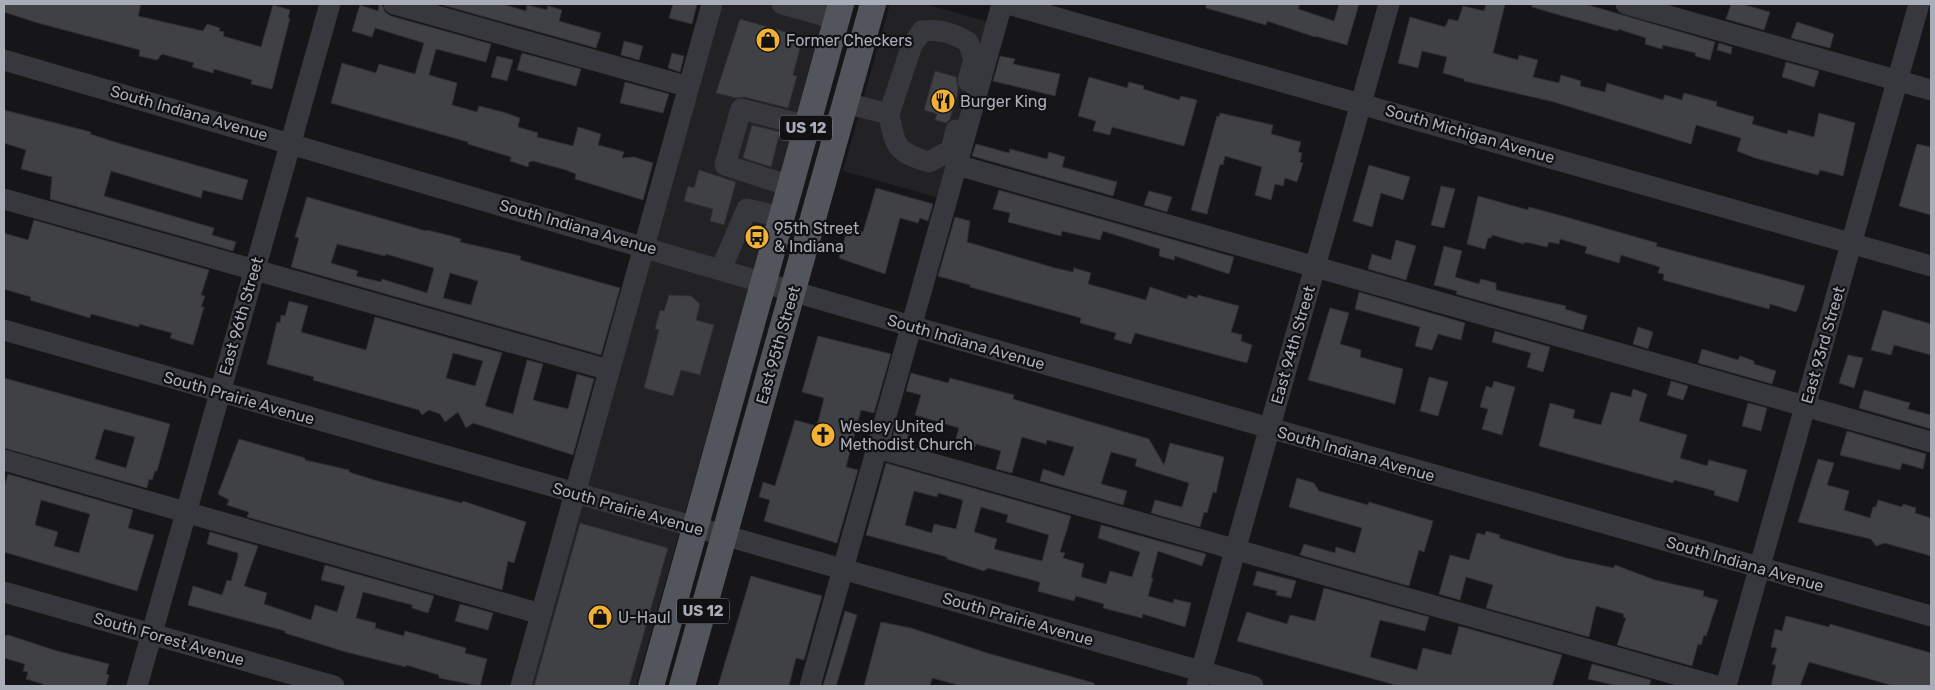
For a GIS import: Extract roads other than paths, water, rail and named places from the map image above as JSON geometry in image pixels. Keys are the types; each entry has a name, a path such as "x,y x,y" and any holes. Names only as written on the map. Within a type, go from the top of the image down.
{"main road":[{"name":"East 95th Street","path":"682,686 873,4"},
{"name":"East 95th Street","path":"651,686 838,11"}],"street":[{"name":"East 96th Street","path":"137,686 330,4"},
{"path":"394,4 689,87"},
{"path":"521,686 712,4"},
{"path":"782,4 838,11"},
{"path":"810,686 1002,4"},
{"name":"South Michigan Avenue","path":"1008,4 1931,266"},
{"name":"East 94th Street","path":"1199,679 1389,4"},
{"path":"1626,4 1931,90"},
{"name":"East 93rd Street","path":"1726,686 1919,4"},
{"path":"935,29 954,34 968,42 974,59 951,150 929,162 908,155 894,141 889,114 912,45 922,31 935,29"},
{"name":"South Indiana Avenue","path":"4,60 291,142 912,326 1931,616"},
{"path":"845,103 889,114"},
{"path":"790,186 725,165 741,109 807,126"},
{"path":"957,165 1931,442"},
{"path":"4,199 609,370"},
{"path":"721,269 747,209 781,217"},
{"name":"South Prairie Avenue","path":"4,330 843,570 1199,679 1253,686"},
{"path":"877,448 1717,686"},
{"path":"4,460 541,614"},
{"name":"South Forest Avenue","path":"4,592 334,686"}],"place":[{"name":"Former Checkers","path":"768,40"},
{"name":"Burger King","path":"943,101"},
{"name":"95th Street & Indiana","path":"757,237"},
{"name":"Wesley United Methodist Church","path":"823,435"},
{"name":"U-Haul","path":"600,617"}]}
